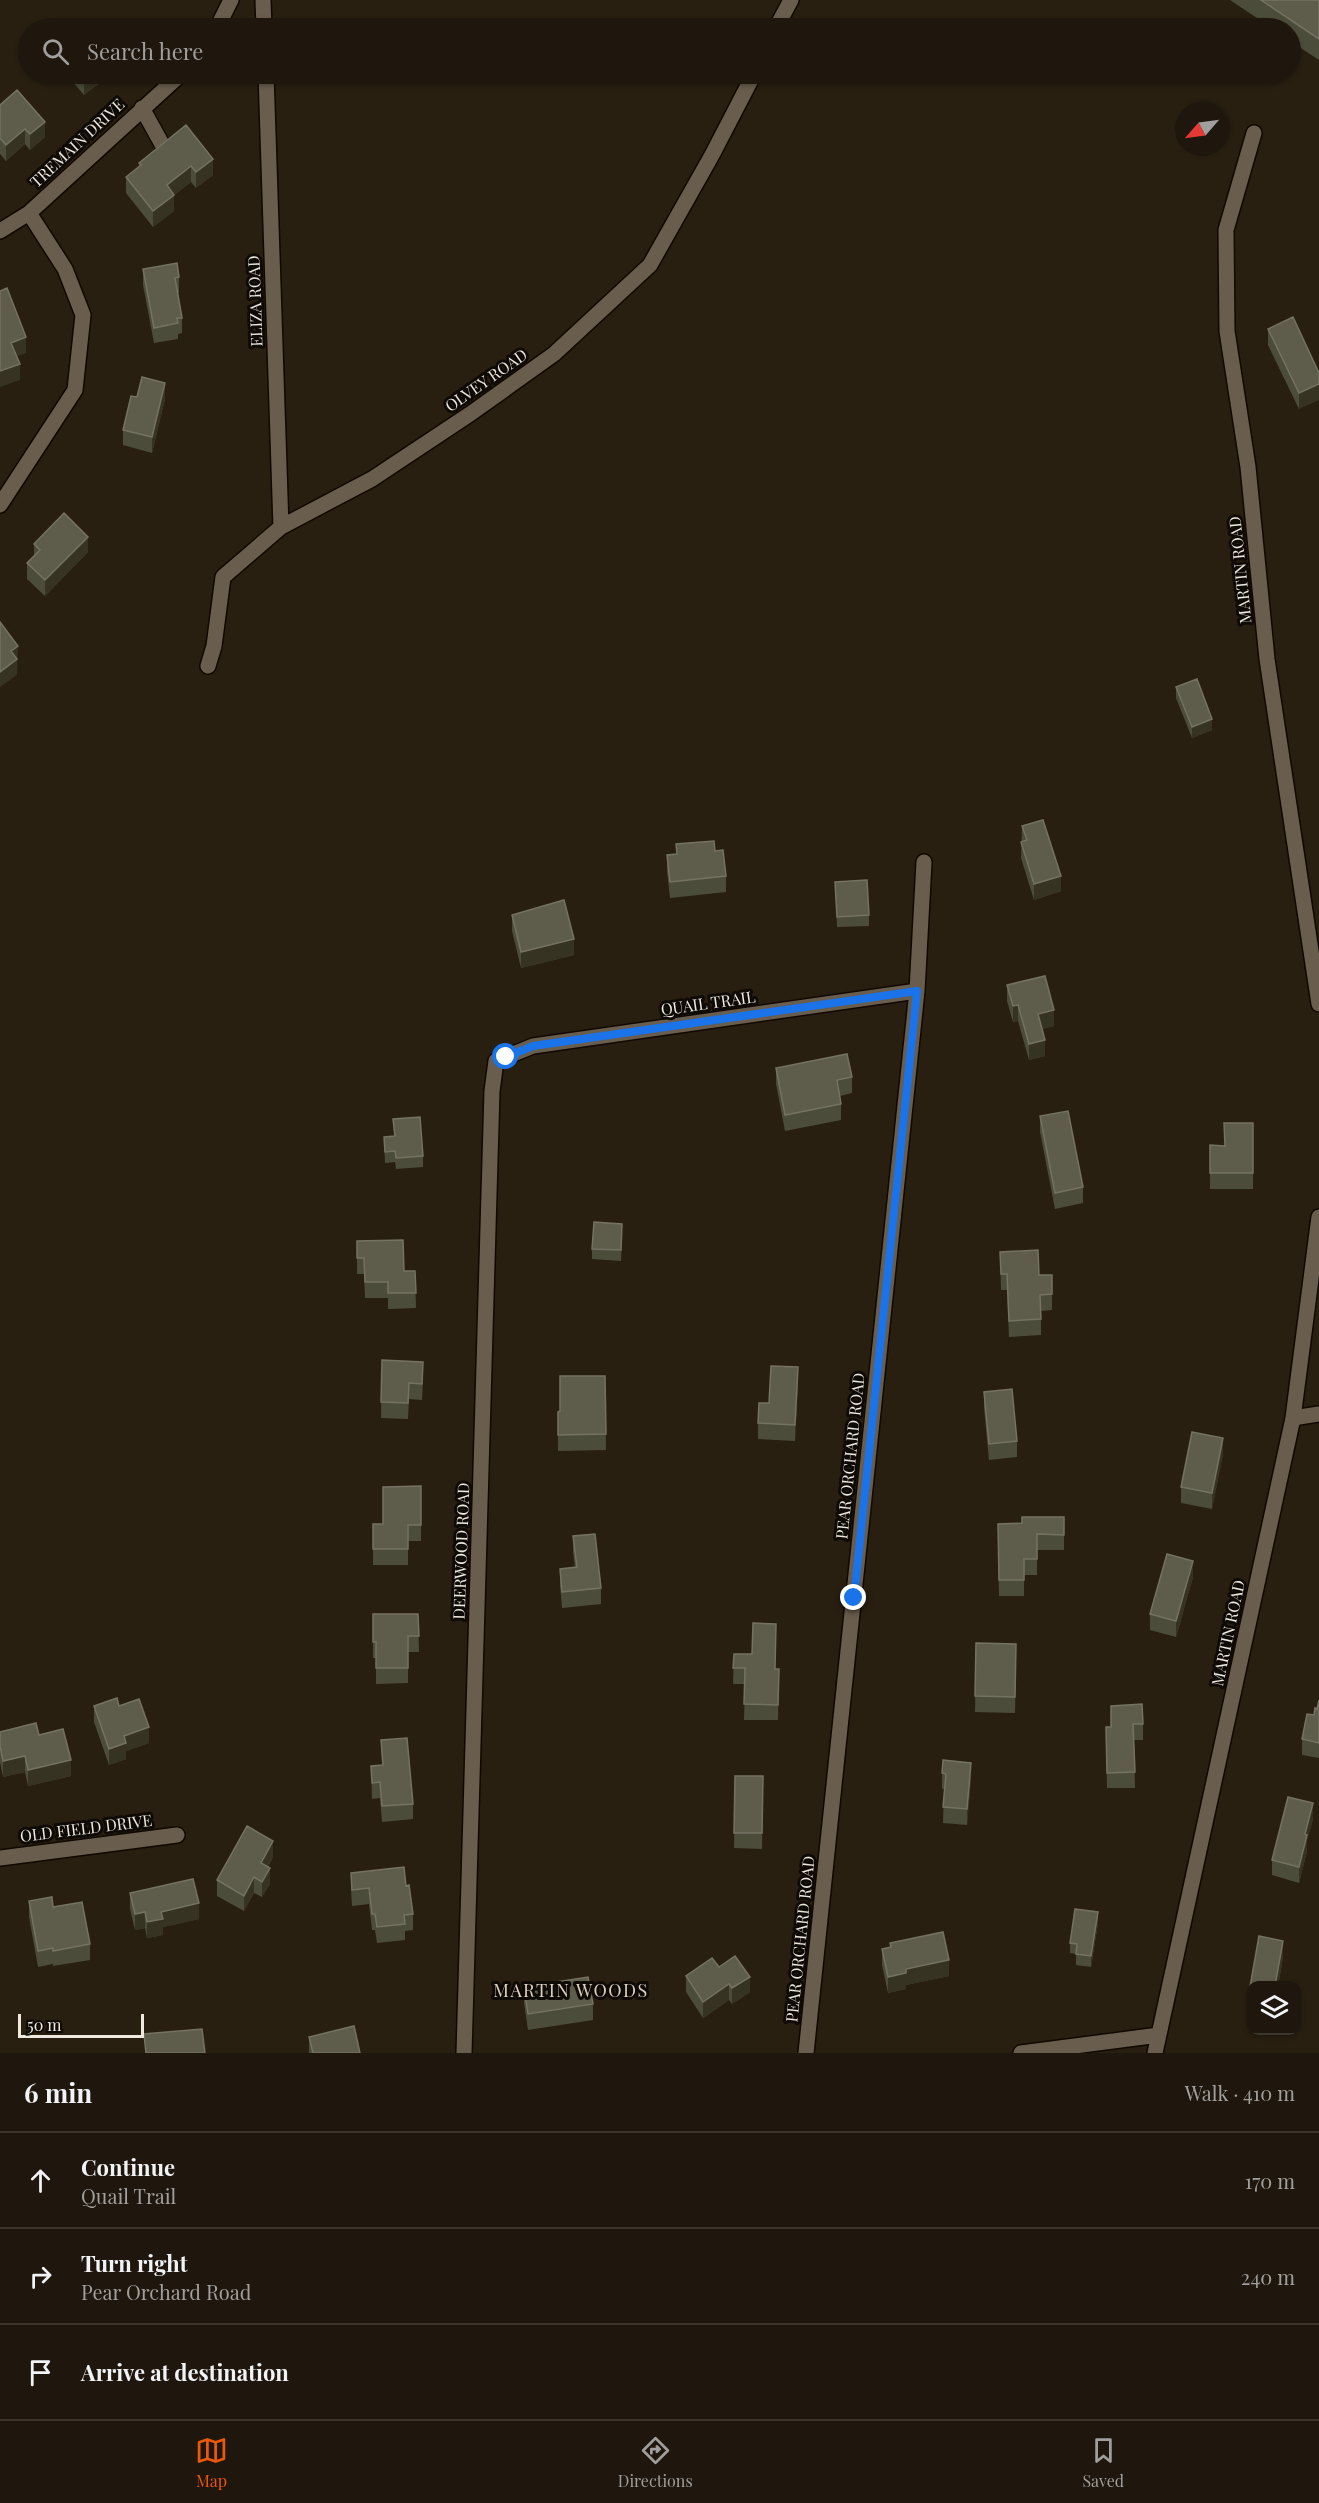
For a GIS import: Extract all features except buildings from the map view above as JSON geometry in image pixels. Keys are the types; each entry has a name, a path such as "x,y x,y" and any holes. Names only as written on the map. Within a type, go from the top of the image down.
{"street":[{"path":"222,18 231,0"},
{"path":"263,0 264,18"},
{"path":"781,18 791,0"},
{"name":"TREMAIN DRIVE","path":"0,505 75,390 81,336 83,315 65,269 29,213 170,84"},
{"name":"ELIZA ROAD","path":"266,84 281,527"},
{"name":"OLVEY ROAD","path":"208,666 214,646 223,577 281,527 372,479 470,414 554,354 650,265 749,84"},
{"path":"142,108 163,146"},
{"name":"MARTIN ROAD","path":"1254,134 1227,230 1227,331 1248,466 1267,659 1319,1004"},
{"path":"0,231 29,213"},
{"name":"PEAR ORCHARD ROAD","path":"806,2053 917,991 924,862"},
{"name":"QUAIL TRAIL","path":"506,1057 533,1046 917,991"},
{"name":"DEERWOOD ROAD","path":"464,2053 492,1091 496,1061 506,1057"},
{"name":"MARTIN ROAD","path":"1155,2053 1293,1418 1319,1217"},
{"path":"1293,1418 1319,1414"},
{"name":"OLD FIELD DRIVE","path":"0,1858 177,1835"},
{"path":"1021,2053 1159,2035"}],"district":[{"name":"MARTIN WOODS","path":"571,1991"}],"route":[{"path":"506,1057 533,1046 917,991 854,1598"}]}
